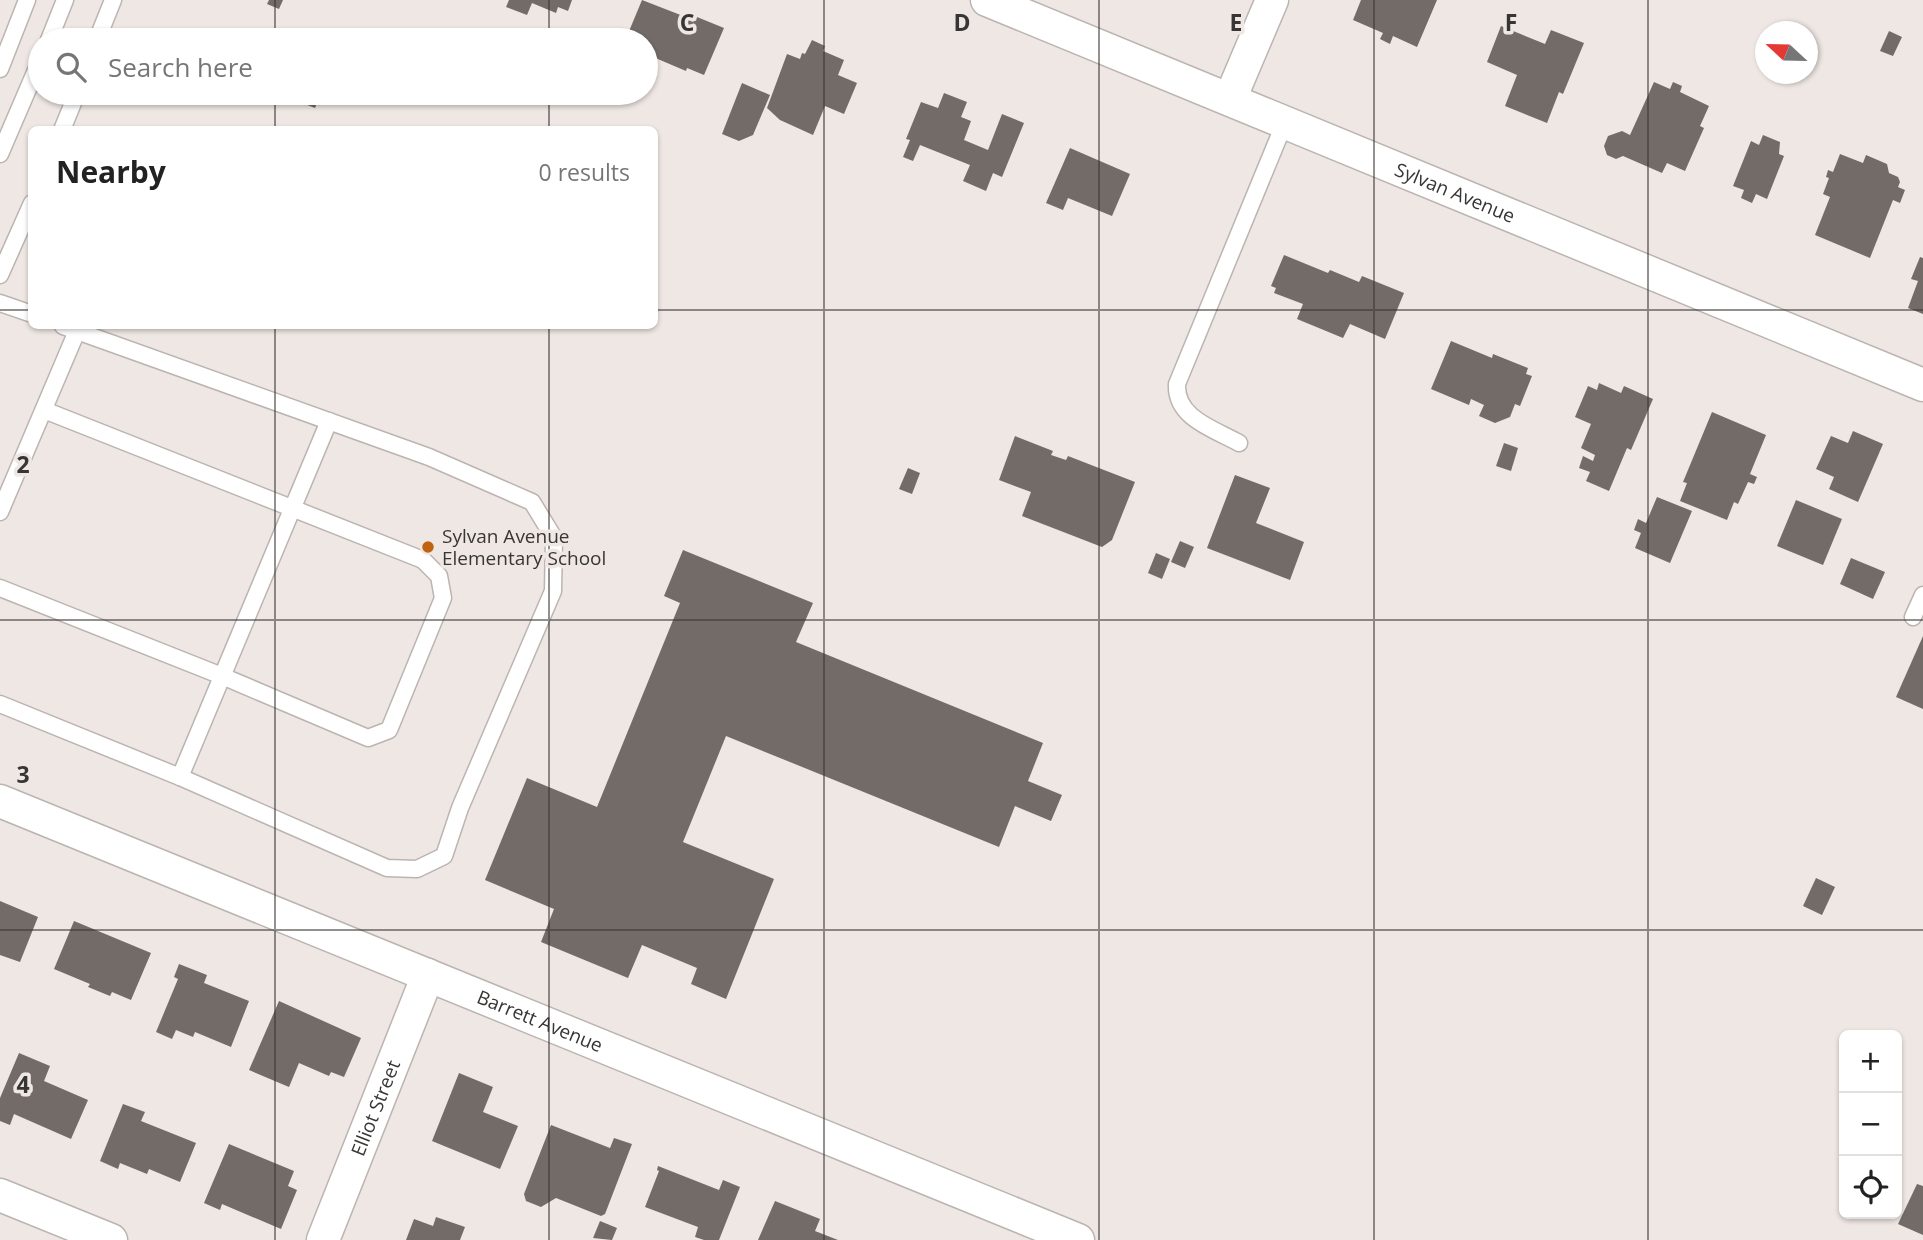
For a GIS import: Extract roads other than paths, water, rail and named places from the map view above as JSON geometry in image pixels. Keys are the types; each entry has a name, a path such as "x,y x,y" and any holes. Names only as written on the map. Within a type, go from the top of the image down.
{"street":[{"name":"Sylvan Avenue","path":"988,0 1923,385"},
{"path":"1230,99 1272,0"},
{"name":"Barrett Avenue","path":"0,801 1078,1240"},
{"name":"Elliot Street","path":"323,1240 428,975"},
{"path":"0,1195 111,1240"}],"lane":[{"path":"0,69 27,0"},
{"path":"54,28 65,0"},
{"path":"102,28 113,0"},
{"path":"0,154 28,89"},
{"path":"64,126 72,105"},
{"path":"1239,443 1190,416 1176,396 1177,384 1285,122"},
{"path":"0,275 28,212"},
{"path":"0,303 28,313"},
{"path":"0,512 44,410 70,329"},
{"path":"0,704 180,777 387,868 417,869 444,856 460,808 553,591 554,538 532,502 429,457 73,329"},
{"path":"0,588 222,676 368,738 389,730 443,598 439,576 423,560 44,410"},
{"path":"180,777 329,421"},
{"path":"1913,617 1923,595"}],"place":[{"name":"Sylvan Avenue Elementary School","path":"428,547"}]}
